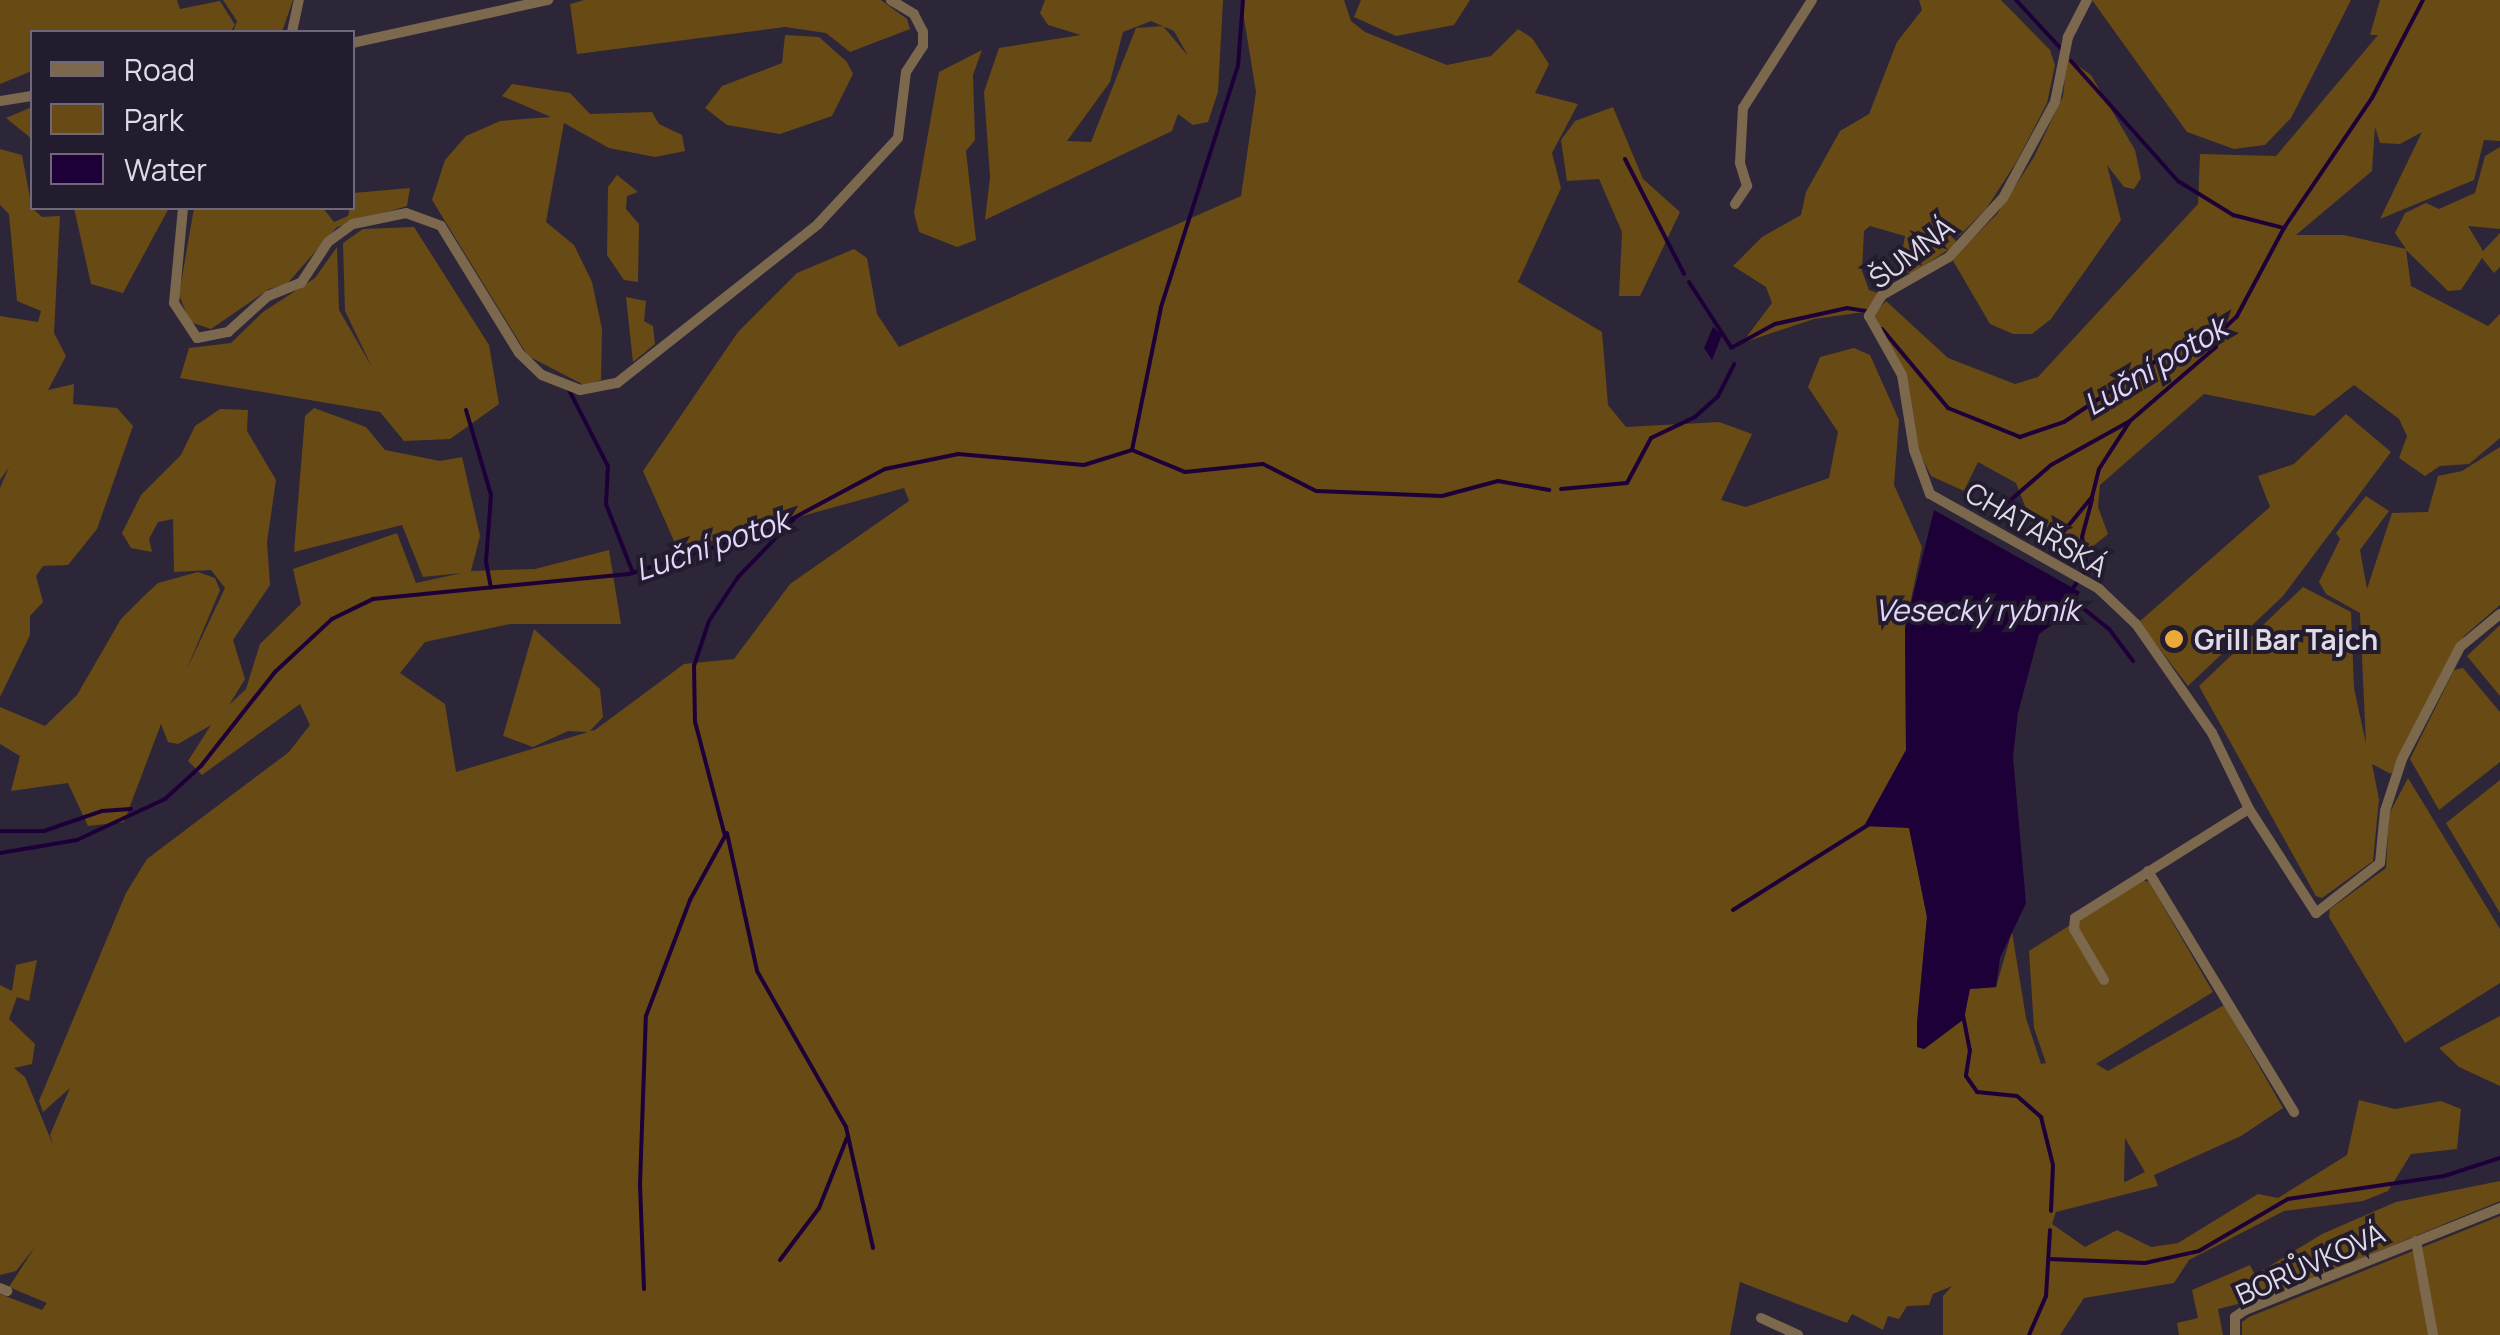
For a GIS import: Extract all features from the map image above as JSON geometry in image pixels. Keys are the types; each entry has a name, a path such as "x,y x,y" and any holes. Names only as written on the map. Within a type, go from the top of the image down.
{"street":[{"path":"292,30 299,0"},
{"path":"355,42 493,5 548,0"},
{"path":"183,210 174,303 197,338 228,332 268,296 302,282 328,242 353,224 406,213 441,226 519,352 542,375 580,390 618,383 818,224 898,138 906,72 922,46 923,32 914,14 891,0"},
{"path":"1735,204 1746,196 1740,163 1743,108 1812,0"},
{"name":"ŠUMNÁ","path":"1930,494 1914,450 1902,376 1869,316 1882,296 1949,257 2003,198 2055,102 2068,37 2086,0"},
{"path":"0,101 30,96"},
{"name":"CHATAŘSKÁ","path":"1930,494 2081,579 2127,615 2188,695 2249,808 2316,913 2380,863 2385,811 2402,759 2460,647 2500,614"},
{"path":"2104,980 2074,929 2074,918 2249,808"},
{"path":"2148,871 2294,1112"},
{"name":"BORŮVKOVÁ","path":"2235,1335 2235,1317 2245,1310 2499,1211"},
{"name":"BORŮVKOVÁ","path":"2416,1242 2434,1335"},
{"path":"1761,1318 1798,1335"}],"green space":[{"path":"0,0 177,0 180,9 220,1 235,25 231,30 30,30 30,72 0,84"},
{"path":"223,0 293,0 283,30 234,30 237,21"},
{"path":"584,0 881,0 907,19 910,29 850,52 826,33 785,27 577,54 570,4"},
{"path":"1045,0 1223,0 1218,92 1208,122 1193,125 1178,114 1172,131 985,220 990,177 984,92 999,48 1081,35 1048,25 1040,13","holes":["1151,21 1163,26 1136,28 1091,142 1067,141 1110,82 1123,32","1163,26 1174,31 1188,56"]},
{"path":"1241,0 1344,0 1351,21 1365,32 1447,65 1491,56 1518,29 1532,38 1549,64 1535,93 1578,104 1552,153 1561,188 1518,282 1602,332 1608,405 1626,427 1719,422 1752,434 1721,500 1746,507 1829,478 1838,432 1808,387 1820,357 1854,348 1870,355 1899,420 1894,485 1922,547 1905,628 1906,750 1865,826 1909,827 1927,917 1917,1023 1924,1049 1964,1019 1969,989 1996,987 2012,932 2026,1018 2041,1064 2046,1063 2034,1028 2029,951 2142,880 2149,882 2213,992 2096,1064 2108,1071 2224,1005 2283,1108 2241,1136 2154,1175 2158,1186 2056,1212 2052,1224 2085,1247 2117,1230 2151,1247 2178,1243 2258,1194 2278,1198 2347,1155 2359,1100 2395,1109 2441,1101 2461,1109 2457,1149 2411,1154 2388,1191 2363,1201 2284,1211 2189,1260 2174,1283 2084,1298 2060,1335 1943,1335 1943,1296 1952,1286 1933,1294 1929,1305 1907,1306 1899,1319 1888,1316 1883,1330 1852,1314 1847,1323 1740,1282 1730,1335 0,1335 0,1294 42,1310 47,1303 9,1287 35,1247 16,1271 0,1275 0,985 12,991 16,965 37,960 29,1001 17,997 9,1019 35,1044 32,1064 14,1068 25,1077 53,1145 50,1135 70,1088 43,1112 39,1101 126,893 147,859 289,752 310,725 300,704 202,775 188,761 211,725 178,744 168,742 161,724 124,822 88,826 68,783 11,791 20,756 0,744 0,707 45,726 77,695 121,619 158,583 198,572 215,578 220,590 186,671 225,588 211,570 174,572 173,519 158,522 149,539 152,552 131,548 122,533 141,495 181,455 195,426 220,409 248,410 247,431 276,480 267,542 270,585 233,640 245,679 229,705 246,689 260,644 301,604 293,569 397,533 416,583 462,573 423,577 402,525 294,552 305,416 314,408 366,427 385,450 440,461 462,457 480,536 471,571 535,569 609,550 621,624 510,624 425,642 400,673 445,704 456,772 588,732 568,731 533,747 503,736 534,629 600,689 603,717 590,731 595,730 684,664 734,659 790,584 909,501 904,488 678,550 643,471 738,332 797,273 854,249 867,258 877,314 899,347 1241,196 1256,92","holes":["2125,1138 2145,1172 2124,1181"]},
{"path":"1361,0 1470,0 1454,25 1396,36 1354,17"},
{"path":"1919,0 2001,0 2050,50 2055,65 2047,103 1986,209 1960,235 1951,236 1958,243 1912,274 1899,269 1905,236 1870,226 1864,231 1862,271 1869,290 1878,293 1865,312 1814,319 1742,343 1772,303 1766,287 1733,266 1762,237 1801,215 1806,192 1840,131 1869,114 1897,42 1922,10"},
{"path":"2092,0 2351,0 2291,118 2265,145 2234,149 2187,132"},
{"path":"2380,0 2500,0 2500,141 2484,140 2474,180 2380,219 2422,132 2400,144 2380,143 2375,127 2372,171 2296,235 2344,235 2406,249 2395,233 2405,213 2426,203 2439,209 2475,193 2485,156 2500,147 2500,229 2468,226 2483,251 2500,233 2500,267 2494,273 2482,258 2461,290 2448,291 2406,250 2411,286 2488,326 2500,314 2500,438 2469,464 2440,466 2425,476 2399,458 2407,436 2399,419 2354,385 2314,416 2204,394 2100,485 2098,507 2108,534 2072,563 2036,534 2016,483 1978,462 1964,491 1931,476 1918,450 1903,374 1874,314 1886,301 1948,358 2015,384 2038,377 2198,204 2200,154 2276,156 2378,35 2370,35"},
{"path":"785,35 819,37 847,62 853,74 832,116 780,134 727,125 705,108 722,86 782,63"},
{"path":"982,50 973,75 975,140 966,151 976,240 957,247 919,232 914,213 939,72"},
{"path":"2067,58 2091,75 2135,150 2141,178 2134,189 2124,187 2107,165 2121,220 2051,319 2032,334 2013,334 1990,324 1952,259 1997,214 2034,157 2063,96"},
{"path":"512,84 570,93 590,114 652,112 659,124 682,135 685,151 655,157 609,148 564,123 546,222 574,245 592,282 602,329 601,380 584,385 528,356 432,200 445,160 466,136 500,121 551,117 502,96"},
{"path":"1613,107 1643,179 1680,212 1640,296 1619,296 1622,232 1599,179 1567,181 1561,140 1575,121"},
{"path":"30,108 30,137 6,118"},
{"path":"0,149 22,155 30,210 42,217 60,216 54,333 66,356 48,390 74,384 73,404 117,408 133,426 97,529 68,565 43,566 36,576 43,602 30,616 30,635 0,697 0,488 9,467 0,480 0,316 38,322 41,311 17,301 9,214 0,205"},
{"path":"617,175 638,192 627,196 626,209 639,224 638,282 624,280 607,255 608,187"},
{"path":"410,188 407,206 337,227 286,285 269,289 211,329 190,322 179,295 194,210 325,210 334,222 355,210 355,193"},
{"path":"74,210 168,210 123,293 91,284"},
{"path":"414,227 489,345 499,404 450,439 404,441 380,412 180,378 189,348 231,343 263,312 315,278 337,247 339,310 372,367 345,311 343,243 363,229"},
{"path":"626,297 646,301 644,321 653,326 655,344 633,362"},
{"path":"2346,414 2391,452 2283,596 2188,686 2139,622 2270,507 2258,476 2294,464"},
{"path":"2500,447 2500,605 2464,636 2391,774 2372,764 2379,799 2373,861 2322,898 2316,896 2199,686 2303,587 2351,612 2354,688 2366,744 2360,613 2326,594 2319,582 2340,539 2336,533 2366,496 2389,511 2360,550 2367,589 2392,513 2428,512 2438,476 2462,471"},
{"path":"2500,625 2500,696 2467,656"},
{"path":"2463,668 2500,712 2500,762 2439,810 2410,759 2454,670"},
{"path":"2408,778 2500,929 2500,983 2405,1043 2329,917 2330,909 2386,868 2389,814"},
{"path":"2500,780 2500,913 2446,823"},
{"path":"2500,1016 2500,1086 2459,1067 2439,1048"},
{"path":"2500,1181 2500,1201 2270,1296 2218,1309 2223,1335 2179,1335 2177,1323 2198,1318 2192,1290 2250,1265 2255,1275 2322,1234 2396,1202"},
{"path":"2500,1216 2500,1335 2242,1335 2242,1322 2249,1317"}],"water":[{"path":"1713,327 1722,335 1712,360 1704,348"},
{"name":"Vesecký rybník","path":"1934,510 2080,592 2069,613 2039,634 2018,713 2013,757 2026,903 2000,958 1996,987 1970,989 1964,1019 1924,1049 1917,1047 1917,1023 1927,917 1909,828 1864,826 1906,750 1905,628"}],"waterway":[{"path":"1132,450 1161,307 1238,66 1243,0"},
{"path":"2016,0 2063,51"},
{"name":"Luční potok","path":"1882,329 1948,408 2020,437 2064,422 2168,353 2218,334 2237,316 2284,228 2372,98 2423,0"},
{"path":"2071,61 2178,181 2233,215 2284,228"},
{"path":"1625,159 1684,274"},
{"path":"1689,282 1731,347"},
{"name":"Luční potok","path":"1731,348 1775,324 1847,308 1867,311"},
{"path":"2050,548 2092,497 2099,469 2130,421 2216,347 2218,334"},
{"name":"Luční potok","path":"1561,489 1627,483 1651,438 1695,417 1718,396 1734,364"},
{"path":"568,388 608,466 606,504 633,573"},
{"path":"466,410 491,495 486,562 491,588"},
{"path":"1991,517 2051,465 2130,421"},
{"name":"Luční potok","path":"0,853 77,840 165,799 201,766 275,672 332,619 373,599 629,574 773,529 885,469 958,454 1084,465 1132,450 1185,472 1263,464 1316,491 1442,496 1498,481 1549,490"},
{"path":"2073,588 2087,568 2082,537 2092,499"},
{"path":"644,1289 640,1184 646,1016 690,900 725,836 695,722 694,666 709,621 738,577 794,519"},
{"path":"2074,601 2109,629 2133,661"},
{"path":"0,831 44,831 102,811 131,809"},
{"path":"1733,910 1868,825"},
{"path":"727,833 757,971 846,1127 873,1248"},
{"path":"1963,1015 1970,1050 1966,1076 1977,1092 2017,1096 2041,1117 2053,1165 2051,1211"},
{"path":"780,1260 819,1208 847,1138"},
{"path":"2049,1259 2145,1263 2199,1251 2288,1199 2444,1176 2500,1158"},
{"path":"2029,1335 2046,1296 2050,1230"}],"place":[{"name":"Grill Bar Tajch","path":"2174,639"}]}
